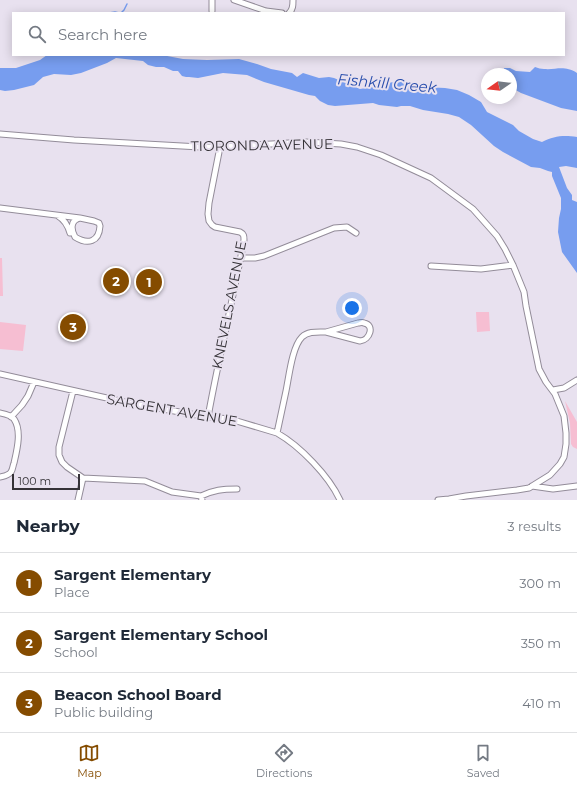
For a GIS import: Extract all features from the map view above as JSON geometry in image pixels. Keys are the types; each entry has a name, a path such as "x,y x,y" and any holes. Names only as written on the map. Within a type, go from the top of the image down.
{"street":[{"path":"212,0 212,11"},
{"path":"234,0 266,11 274,12"},
{"path":"290,12 293,8 294,0"},
{"name":"TIORONDA AVENUE","path":"0,134 200,147 306,142 341,144 357,147 381,155 431,178 473,209 497,236 505,249 524,292 539,369 555,394 566,425 564,457 550,475 532,486"},
{"name":"KNEVELS AVENUE","path":"208,417 244,240 243,233 215,227 209,221 209,203 220,147"},
{"path":"0,208 55,214 89,220 98,223 100,226 97,238 92,242 75,238 71,234 63,219 55,214"},
{"path":"75,238 72,225 77,218 80,218"},
{"path":"241,258 255,258 264,256 334,228 347,228 356,233"},
{"path":"431,266 480,269 513,266"},
{"path":"277,434 291,364 300,340 309,333 326,332 358,323 368,325 370,332 368,338 364,341 360,341 326,332"},
{"name":"SARGENT AVENUE","path":"0,374 129,403 208,417 230,419 277,434 282,436 304,453 329,482 340,500"},
{"path":"553,390 564,388 577,380"},
{"path":"11,417 28,396 34,382"},
{"path":"73,391 59,447 59,455 62,462 67,467 83,478 146,481 172,492 201,498 208,493 221,489 237,489"},
{"path":"0,413 11,417 14,420 17,426 18,434 18,447 12,471 8,475 0,477"},
{"path":"78,500 83,478"},
{"path":"438,500 517,490 532,486 553,489 577,486"}],"shaded area":[{"path":"0,258 2,258 3,296 0,296"},
{"path":"476,312 489,312 490,331 477,332"},
{"path":"0,322 26,325 23,351 0,349"},
{"path":"565,401 577,422 577,449 571,444 570,423"}],"water":[{"name":"Fishkill Creek","path":"46,56 167,56 183,59 239,59 271,69 292,73 297,77 303,73 319,78 334,78 360,89 379,87 386,83 403,81 424,87 457,90 481,102 487,112 513,125 519,131 533,139 542,142 559,136 577,137 577,168 566,166 559,167 567,188 572,195 572,200 577,202 577,273 562,252 558,232 561,198 552,176 552,172 531,167 503,152 494,146 471,125 459,117 410,106 397,107 373,103 335,106 328,105 320,101 315,96 264,82 247,75 223,73 198,78 186,77 182,76 178,71 148,65 143,61 116,58 81,73 71,75 54,74 43,77 34,85 14,90 0,90 0,68 16,68 40,60"},
{"path":"535,67 543,69 564,68 577,73 577,111 561,108 517,91 517,71 530,72"}],"waterway":[{"path":"122,12 127,4"}],"place":[{"name":"Sargent Elementary School","path":"116,281"},
{"name":"Sargent Elementary","path":"149,282"},
{"name":"Beacon School Board","path":"73,327"}]}
